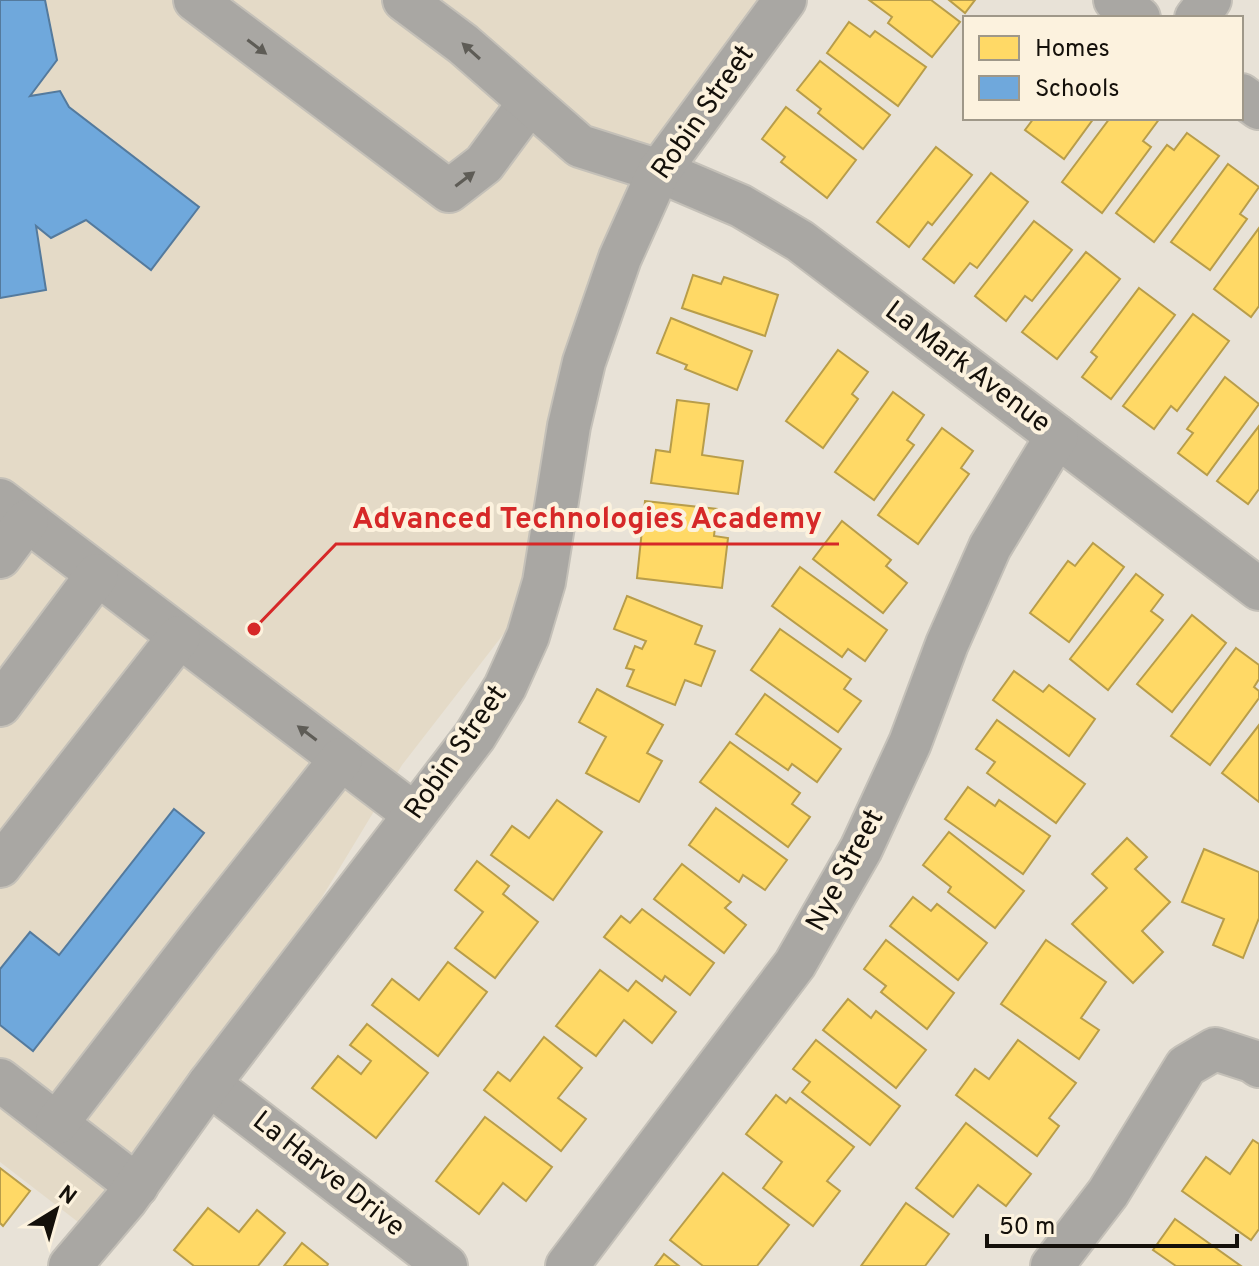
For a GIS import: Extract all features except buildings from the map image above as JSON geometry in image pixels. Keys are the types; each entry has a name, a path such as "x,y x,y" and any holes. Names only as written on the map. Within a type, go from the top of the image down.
{"street":[{"path":"195,0 449,191 484,164 529,103"},
{"name":"La Mark Avenue","path":"404,0 463,44 580,146 659,171 741,206 800,241 1259,589"},
{"name":"Robin Street","path":"70,1266 137,1186 209,1084 475,736 505,687 528,636 544,582 569,426 584,362 620,258 659,171 785,0"},
{"path":"1115,0 1136,16"},
{"path":"1198,16 1210,0"},
{"name":"Nye Street","path":"567,1266 795,964 861,849 910,743 947,644 990,547 1057,436"},
{"path":"0,557 14,510 414,814"},
{"path":"0,705 97,575"},
{"path":"0,866 179,637"},
{"path":"57,1123 341,759"},
{"path":"1052,1266 1108,1193 1186,1066 1215,1049 1259,1066"},
{"path":"0,1080 137,1186"},
{"name":"La Harve Drive","path":"209,1084 446,1266"}],"shaded area":[{"path":"0,0 785,0 659,171 544,582 402,765 209,1084 95,1235 0,1162"}],"place":[{"name":"Advanced Technologies Academy","path":"254,629"}]}
